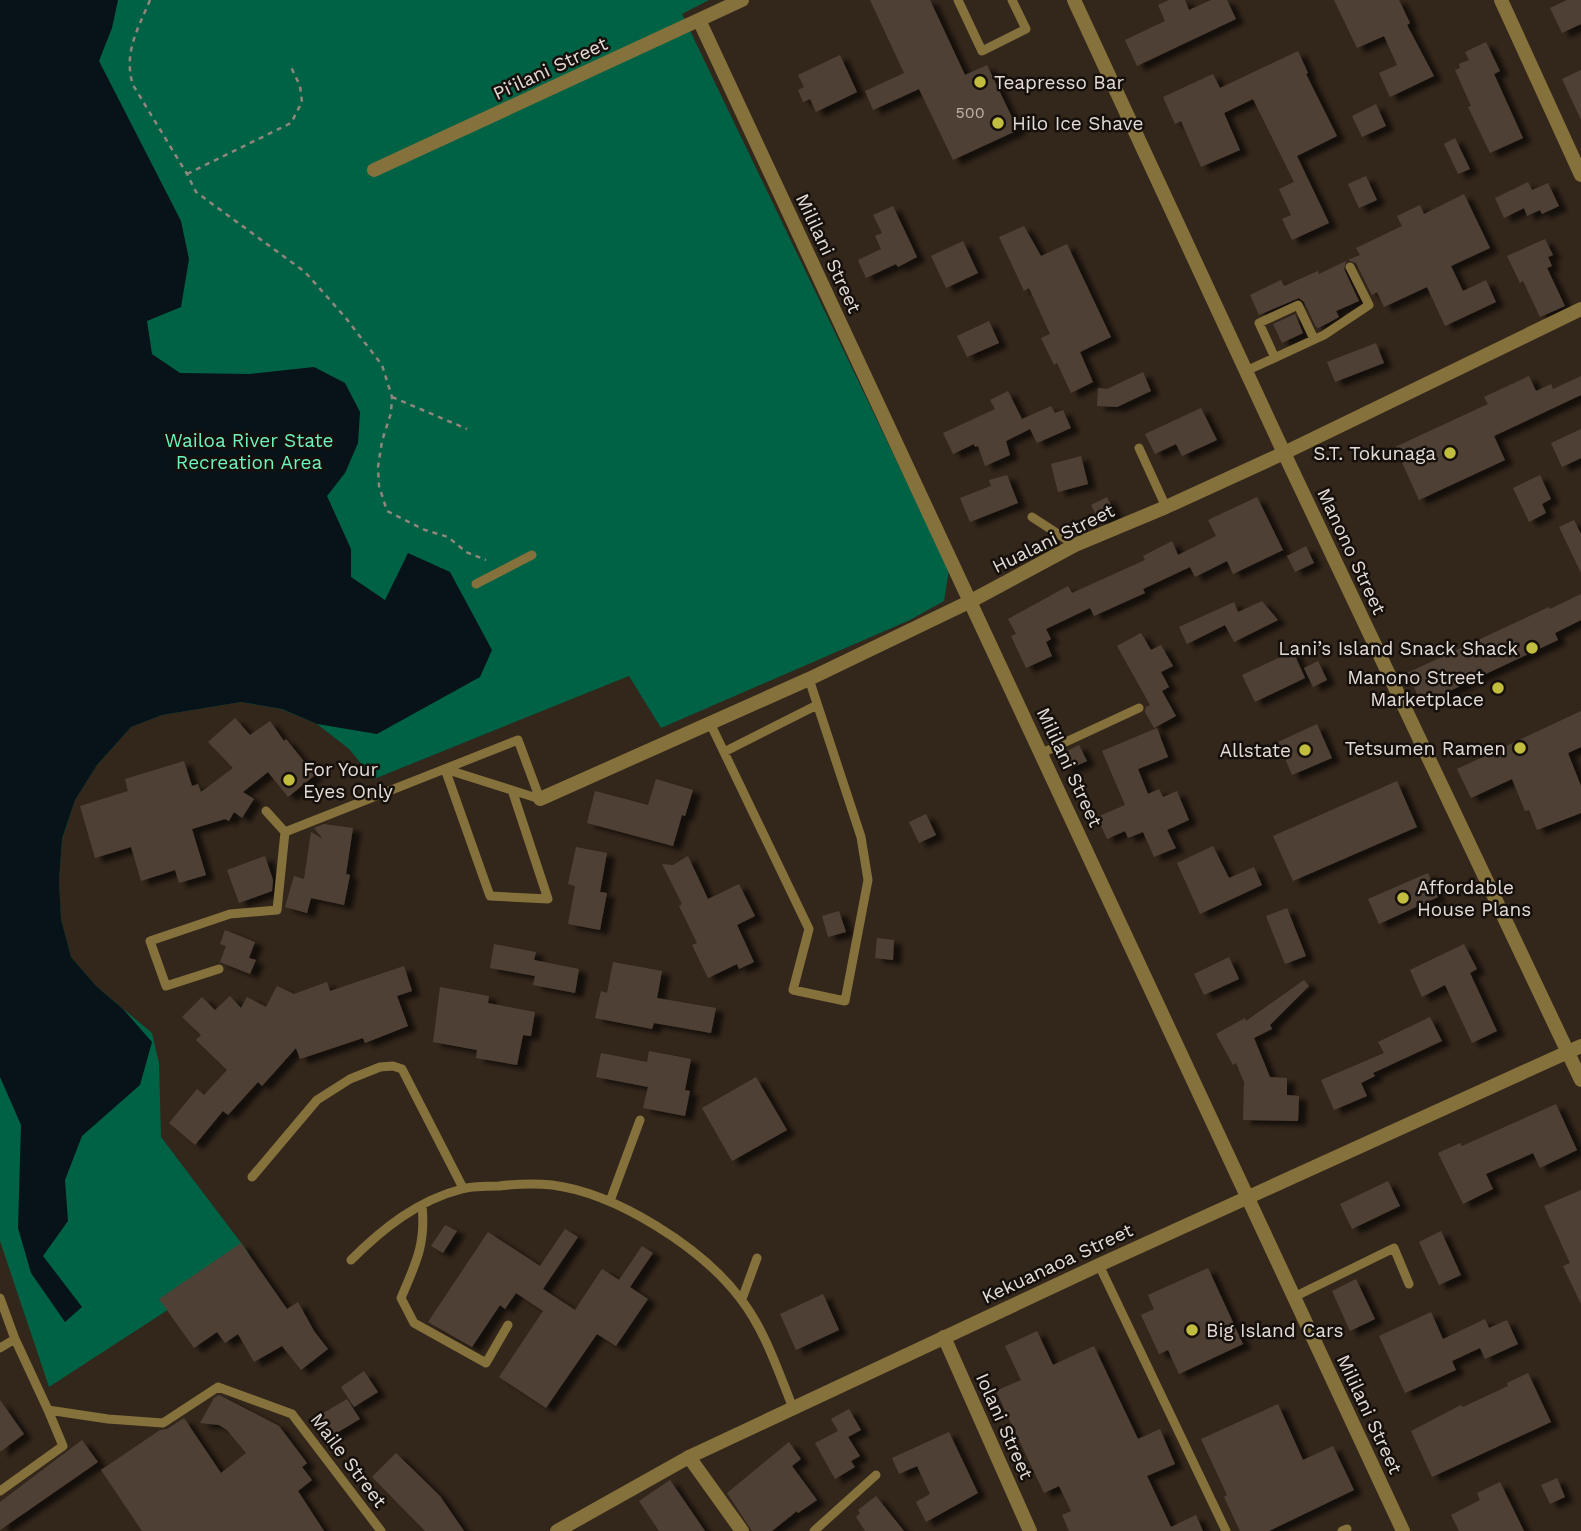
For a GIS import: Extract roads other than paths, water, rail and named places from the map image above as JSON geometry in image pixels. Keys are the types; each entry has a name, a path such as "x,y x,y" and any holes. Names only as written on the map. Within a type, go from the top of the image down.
{"street":[{"name":"Pi‘ilani Street","path":"374,170 741,0"},
{"name":"Manono Street","path":"1074,0 1284,453 1574,1049 1581,1080"},
{"path":"1501,0 1581,175"},
{"name":"Mililani Street","path":"699,20 1403,1531"},
{"name":"Hualani Street","path":"540,799 808,679 971,601 1075,545 1284,453 1581,309"},
{"name":"Kekuanaoa Street","path":"557,1531 689,1457 1099,1265 1574,1049"},
{"name":"Iolani Street","path":"944,1337 1030,1531"},
{"path":"689,1457 741,1531"}],"lane":[{"path":"958,0 982,51 1026,29 1015,1"},
{"path":"1246,371 1314,339 1369,305 1350,267"},
{"path":"1275,358 1259,323 1298,304 1314,339"},
{"path":"1139,448 1166,507"},
{"path":"1032,517 1075,545"},
{"path":"476,584 532,555"},
{"path":"710,723 808,929 793,990 845,1001 868,880 860,837 808,679"},
{"path":"724,752 817,705"},
{"path":"1042,753 1139,708"},
{"path":"285,832 518,740 540,799"},
{"path":"445,769 540,799"},
{"path":"445,769 490,896 548,899 512,790"},
{"path":"219,969 166,986 150,941 230,914 277,910 285,832 266,811"},
{"path":"252,1177 317,1100 350,1079 393,1066 402,1069 463,1188"},
{"path":"610,1200 640,1120"},
{"path":"351,1260 382,1231 422,1205 463,1188 518,1184 552,1185 610,1200 699,1256 741,1299 765,1338 793,1408"},
{"path":"422,1205 425,1229 417,1261 401,1298 414,1323 486,1363 508,1325"},
{"path":"1294,1297 1394,1248 1409,1284"},
{"path":"741,1299 757,1258"},
{"path":"1099,1265 1226,1531"},
{"path":"0,1298 15,1339 63,1446 0,1491"},
{"path":"0,1348 15,1339"},
{"name":"Maile Street","path":"48,1410 108,1419 163,1423 218,1387 280,1409 292,1414 381,1531"},
{"path":"814,1531 876,1475"}],"place":[{"name":"Teapresso Bar","path":"980,82"},
{"name":"Hilo Ice Shave","path":"998,123"},
{"name":"S.T. Tokunaga","path":"1450,453"},
{"name":"Lani’s Island Snack Shack","path":"1532,648"},
{"name":"Manono Street Marketplace","path":"1498,688"},
{"name":"Tetsumen Ramen","path":"1520,748"},
{"name":"Allstate","path":"1305,750"},
{"name":"For Your Eyes Only","path":"289,780"},
{"name":"Affordable House Plans","path":"1403,898"},
{"name":"Big Island Cars","path":"1192,1330"}],"park label":[{"name":"Wailoa River State Recreation Area","path":"249,451"}]}
